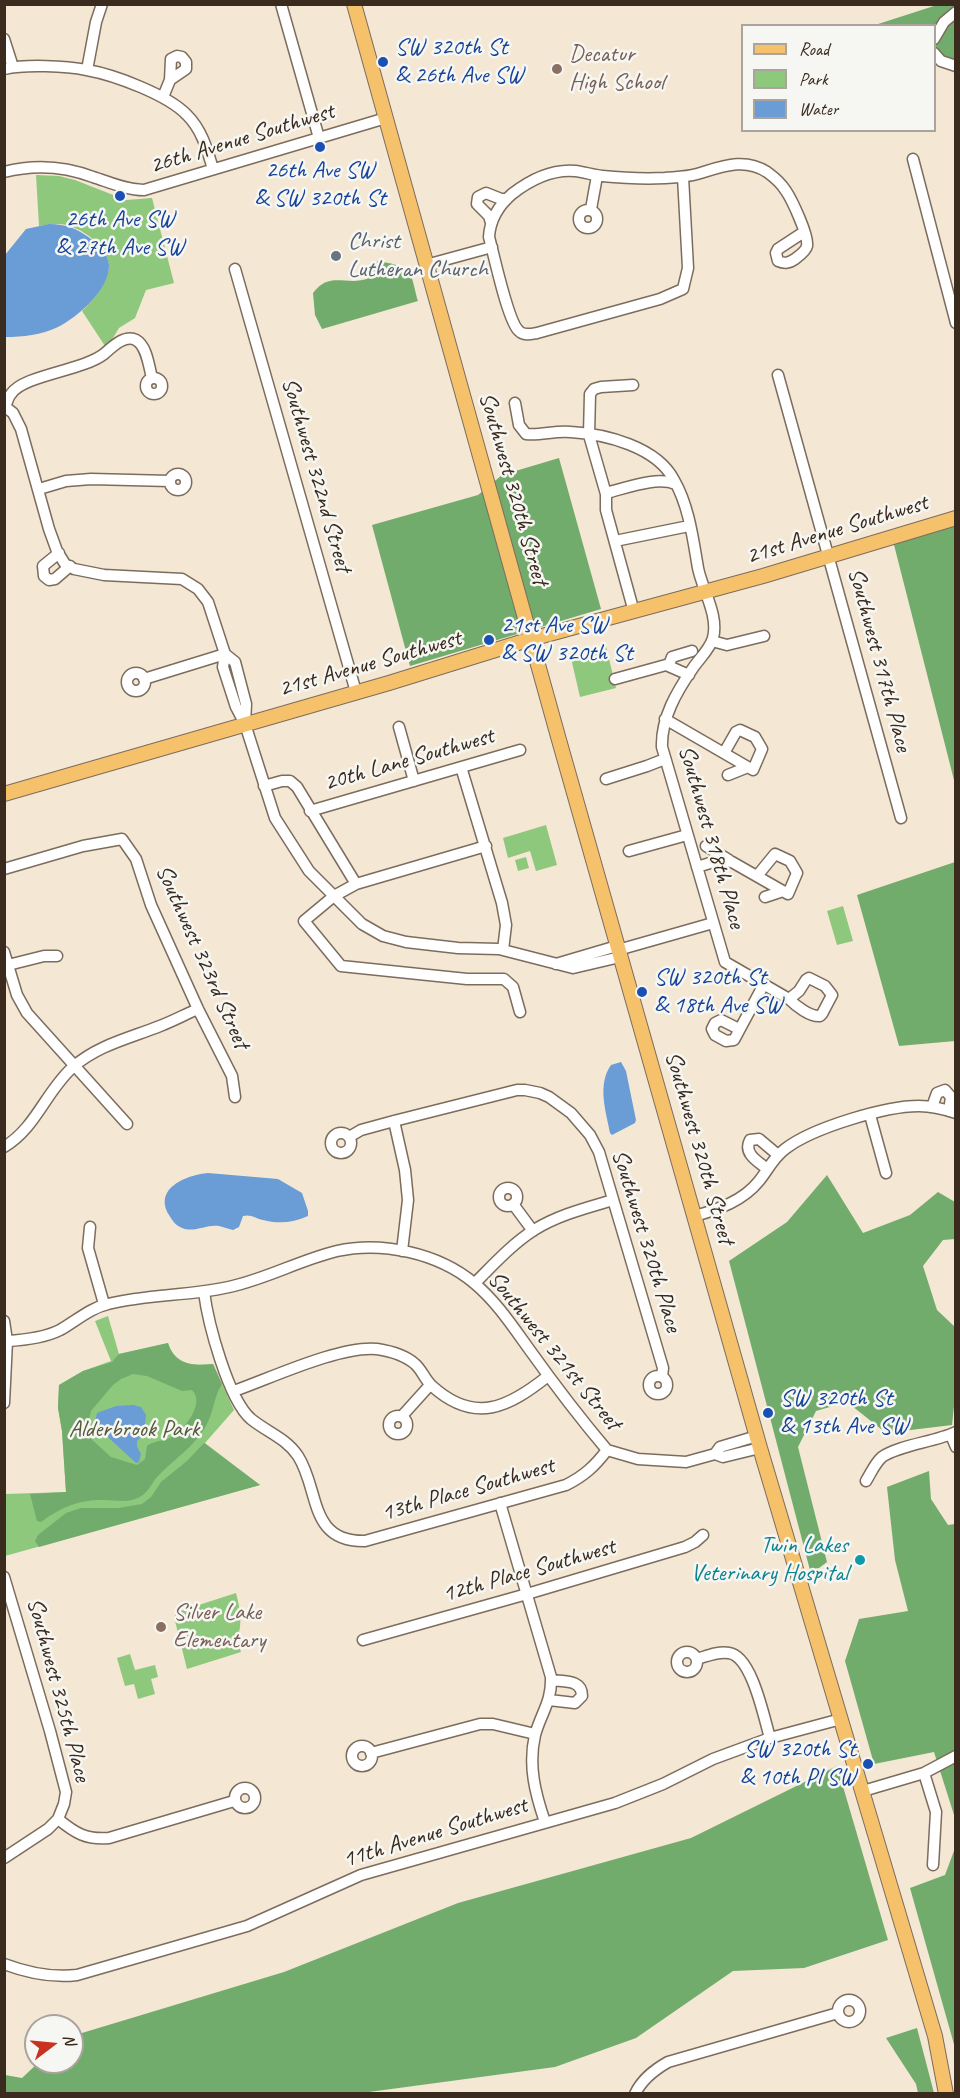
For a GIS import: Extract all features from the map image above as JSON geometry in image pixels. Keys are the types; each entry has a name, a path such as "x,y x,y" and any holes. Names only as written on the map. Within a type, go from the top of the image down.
{"main road":[{"name":"Southwest 320th Street","path":"354,4 759,1442 935,2036 946,2094"},
{"name":"21st Avenue Southwest","path":"4,794 531,639 634,612 956,518"}],"street":[{"path":"281,4 319,138"},
{"path":"87,70 98,6"},
{"path":"936,36 944,22 956,12"},
{"path":"4,39 8,68 87,70 120,79 163,97 194,123 203,138 213,169"},
{"path":"936,55 941,61 956,66"},
{"path":"163,97 170,80"},
{"name":"26th Avenue Southwest","path":"4,172 27,167 64,168 123,187 139,190 150,189 386,118"},
{"path":"913,159 956,323"},
{"path":"683,177 688,268 687,281 683,290 660,299 564,326 537,333 522,334 511,316 489,237 491,222 507,199 529,182 547,174 570,171 597,176 641,179 683,177 732,165 748,164 764,170 786,190 804,232"},
{"path":"591,209 597,176"},
{"path":"491,222 488,214 477,204 478,197 486,193 507,199"},
{"path":"426,265 492,246"},
{"name":"Southwest 322nd Street","path":"236,269 356,692"},
{"path":"152,378 141,344 134,339 126,338 100,356 20,386 11,393 5,406 13,414 21,429 49,529 59,553 68,565 104,575 182,579 198,589 208,602 225,654 223,667 236,707 245,724 275,818 309,871 362,924 382,936 406,942 503,950 579,968 619,951 713,923"},
{"name":"Southwest 317th Place","path":"778,375 901,818"},
{"path":"633,385 594,389 590,394 589,435 606,493 606,510 634,612"},
{"path":"514,403 519,425 526,434 562,431 626,443 663,465 676,484 689,526 713,622 712,641 727,645 764,636"},
{"path":"39,489 66,481 91,479 170,482"},
{"path":"606,493 654,482 668,481 676,484"},
{"path":"615,542 689,526"},
{"path":"59,553 43,566 44,576 49,580 55,579 68,565"},
{"name":"Southwest 318th Place","path":"712,641 689,675 665,719 662,734 665,759 725,962 789,999"},
{"path":"669,665 672,657 692,651"},
{"path":"144,679 225,654"},
{"path":"615,679 661,665 669,665 689,675"},
{"path":"665,719 753,770 761,752 760,744 755,737 739,730 724,753"},
{"path":"399,728 414,781"},
{"name":"20th Lane Southwest","path":"310,811 520,750"},
{"path":"606,779 665,759"},
{"path":"461,767 502,903 506,925 503,950"},
{"path":"728,775 748,767"},
{"name":"20th Lane Southwest","path":"264,786 290,781 297,787 356,884"},
{"path":"629,851 687,835"},
{"name":"Southwest 323rd Street","path":"4,869 83,846 122,839 136,859 151,905 198,1009 232,1076 235,1097"},
{"path":"486,846 356,884 334,896 304,921 341,966 467,979 504,979 513,987 520,1012"},
{"path":"706,846 732,862 788,894 796,877 795,868 790,861 773,854 757,876"},
{"path":"697,867 720,860 732,862"},
{"path":"765,897 783,891"},
{"path":"4,952 17,995 27,1013 73,1067 127,1124"},
{"path":"8,965 44,956 57,956"},
{"path":"739,1029 764,984"},
{"path":"4,1147 25,1130 56,1086 73,1067 107,1046 198,1009"},
{"name":"Southwest 320th Place","path":"394,1121 517,1090 531,1091 549,1097 580,1122 599,1152 664,1372 663,1377"},
{"path":"695,1216 734,1202 753,1187 778,1155 812,1133 900,1108 932,1107 952,1112 951,1096 945,1090 939,1091 935,1095 932,1107"},
{"path":"870,1115 886,1173"},
{"path":"349,1137 361,1130 394,1121 405,1170 408,1200 408,1216 402,1251"},
{"path":"766,1168 748,1152 747,1146 750,1140 759,1138 778,1155"},
{"path":"475,1283 533,1231 556,1219 613,1200"},
{"path":"513,1204 533,1231"},
{"path":"90,1227 88,1248 104,1304"},
{"name":"Southwest 321st Street","path":"7,1341 44,1336 60,1330 104,1304 135,1298 204,1292 232,1286 337,1251 370,1248 402,1251 428,1258 475,1283 504,1315 548,1376 607,1450"},
{"path":"204,1292 211,1331 234,1391 333,1356 366,1348 391,1351 402,1356 415,1364 430,1385 448,1399 470,1408 490,1408 522,1396 548,1376"},
{"path":"4,1320 7,1341 4,1403"},
{"path":"402,1416 430,1385"},
{"name":"13th Place Southwest","path":"234,1391 240,1407 250,1418 279,1437 298,1456 320,1517 332,1531 354,1541 365,1541 566,1485 594,1467 607,1450"},
{"path":"866,1481 873,1468 883,1457 897,1450 953,1434 956,1447"},
{"path":"607,1450 638,1459 686,1462 715,1454 723,1457 759,1442"},
{"path":"500,1503 551,1680 549,1700 535,1734 532,1771 537,1798 545,1822"},
{"name":"12th Place Southwest","path":"363,1640 685,1547 695,1542 703,1534"},
{"name":"Southwest 325th Place","path":"4,1577 8,1604 63,1778 65,1798 58,1819 48,1829 4,1858"},
{"path":"697,1659 718,1653 737,1655 749,1671 770,1738"},
{"path":"549,1700 575,1702 582,1696 582,1689 577,1684 551,1680"},
{"name":"11th Avenue Southwest","path":"6,1968 66,1977 247,1926 342,1883 379,1869 615,1803 663,1784 713,1759 770,1738 841,1719"},
{"path":"371,1753 480,1724 499,1725 535,1734"},
{"path":"862,1791 924,1773 956,1756"},
{"path":"924,1773 936,1812 933,1865"},
{"path":"58,1819 76,1834 86,1838 109,1838 234,1801"},
{"path":"635,2094 640,2084 654,2070 668,2062 838,2013"}],"green space":[{"path":"937,5 955,5 955,59 936,65 936,24 878,24"},
{"path":"36,175 59,176 75,180 126,200 152,198 174,283 146,290 135,318 119,328 110,343 105,346 82,311 103,285 108,273 108,260 94,240 74,227 64,224 39,226"},
{"path":"378,261 398,265 408,271 418,301 322,329 315,315 313,293 326,282 369,278 373,264"},
{"path":"559,458 601,609 410,666 372,525 478,495 502,475"},
{"path":"955,518 955,784 892,537"},
{"path":"606,646 616,688 580,697 571,658"},
{"path":"546,825 557,865 536,871 530,851 508,858 503,838"},
{"path":"526,857 529,868 518,871 515,860"},
{"path":"955,862 955,1041 899,1046 857,895"},
{"path":"843,906 853,941 837,945 827,911"},
{"path":"827,1175 863,1233 910,1215 938,1192 955,1202 955,1239 943,1240 923,1266 937,1310 955,1327 955,1397 952,1425 886,1433 847,1402 816,1411 798,1447 827,1562 811,1574 729,1261 787,1222"},
{"name":"Alderbrook Park","path":"108,1316 119,1354 168,1343 180,1360 199,1365 213,1364 234,1410 205,1443 260,1485 5,1556 6,1494 66,1492 62,1431 58,1408 59,1385 83,1371 111,1361 95,1321"},
{"path":"168,1343 175,1356 186,1363 213,1364 222,1384 208,1422 192,1444 158,1476 140,1497 129,1501 96,1500 79,1503 63,1508 41,1522 37,1521 30,1494 66,1492 62,1431 58,1408 59,1385 83,1371 112,1362 119,1354","holes":["133,1374 147,1376 182,1391 192,1390 196,1396 196,1402 191,1417 181,1430 170,1438 147,1446 145,1459 137,1465 111,1457 89,1437 87,1429 91,1411 113,1385"]},
{"path":"204,1443 260,1485 39,1547 35,1541 38,1535 66,1513 81,1508 118,1508 142,1504 151,1497 161,1482 187,1461"},
{"path":"929,1471 931,1499 948,1525 955,1524 955,1818 934,1752 874,1764 845,1661 859,1619 908,1611 895,1560 887,1487"},
{"path":"236,1593 240,1616 237,1639 241,1652 187,1669 174,1617 177,1612"},
{"path":"130,1654 135,1670 155,1665 158,1677 151,1679 155,1694 138,1699 134,1684 125,1686 117,1658"},
{"path":"837,1766 888,1940 804,1968 733,1971 636,2038 555,2067 354,2094 5,2093 5,2075 22,2078 26,2074 84,2074 84,2032 284,1972 458,1903 691,1838"},
{"path":"955,1848 955,2048 910,1888 945,1875"},
{"path":"917,2028 934,2093 918,2093 916,2084 886,2038"}],"water":[{"path":"49,224 72,228 94,242 107,257 108,274 99,293 83,309 58,327 39,334 5,337 5,255 26,229"},
{"path":"621,1062 626,1071 636,1120 635,1123 612,1135 605,1107 604,1081 611,1065"},
{"path":"208,1173 278,1179 302,1193 308,1216 280,1222 243,1216 239,1227 233,1230 219,1226 191,1230 180,1227 169,1215 165,1206 165,1197 169,1190 182,1180"},
{"path":"116,1406 141,1407 146,1415 144,1434 137,1441 141,1454 139,1462 136,1463 110,1439 95,1421 97,1413"}],"place":[{"name":"SW 320th St & 26th Ave SW","path":"383,62"},
{"name":"Decatur High School","path":"557,69"},
{"name":"26th Ave SW & SW 320th St","path":"320,147"},
{"name":"26th Ave SW & 27th Ave SW","path":"120,196"},
{"name":"Christ Lutheran Church","path":"336,256"},
{"name":"21st Ave SW & SW 320th St","path":"489,640"},
{"name":"SW 320th St & 18th Ave SW","path":"642,992"},
{"name":"SW 320th St & 13th Ave SW","path":"768,1413"},
{"name":"Twin Lakes Veterinary Hospital","path":"860,1560"},
{"name":"Silver Lake Elementary","path":"161,1627"},
{"name":"SW 320th St & 10th Pl SW","path":"868,1764"}]}
